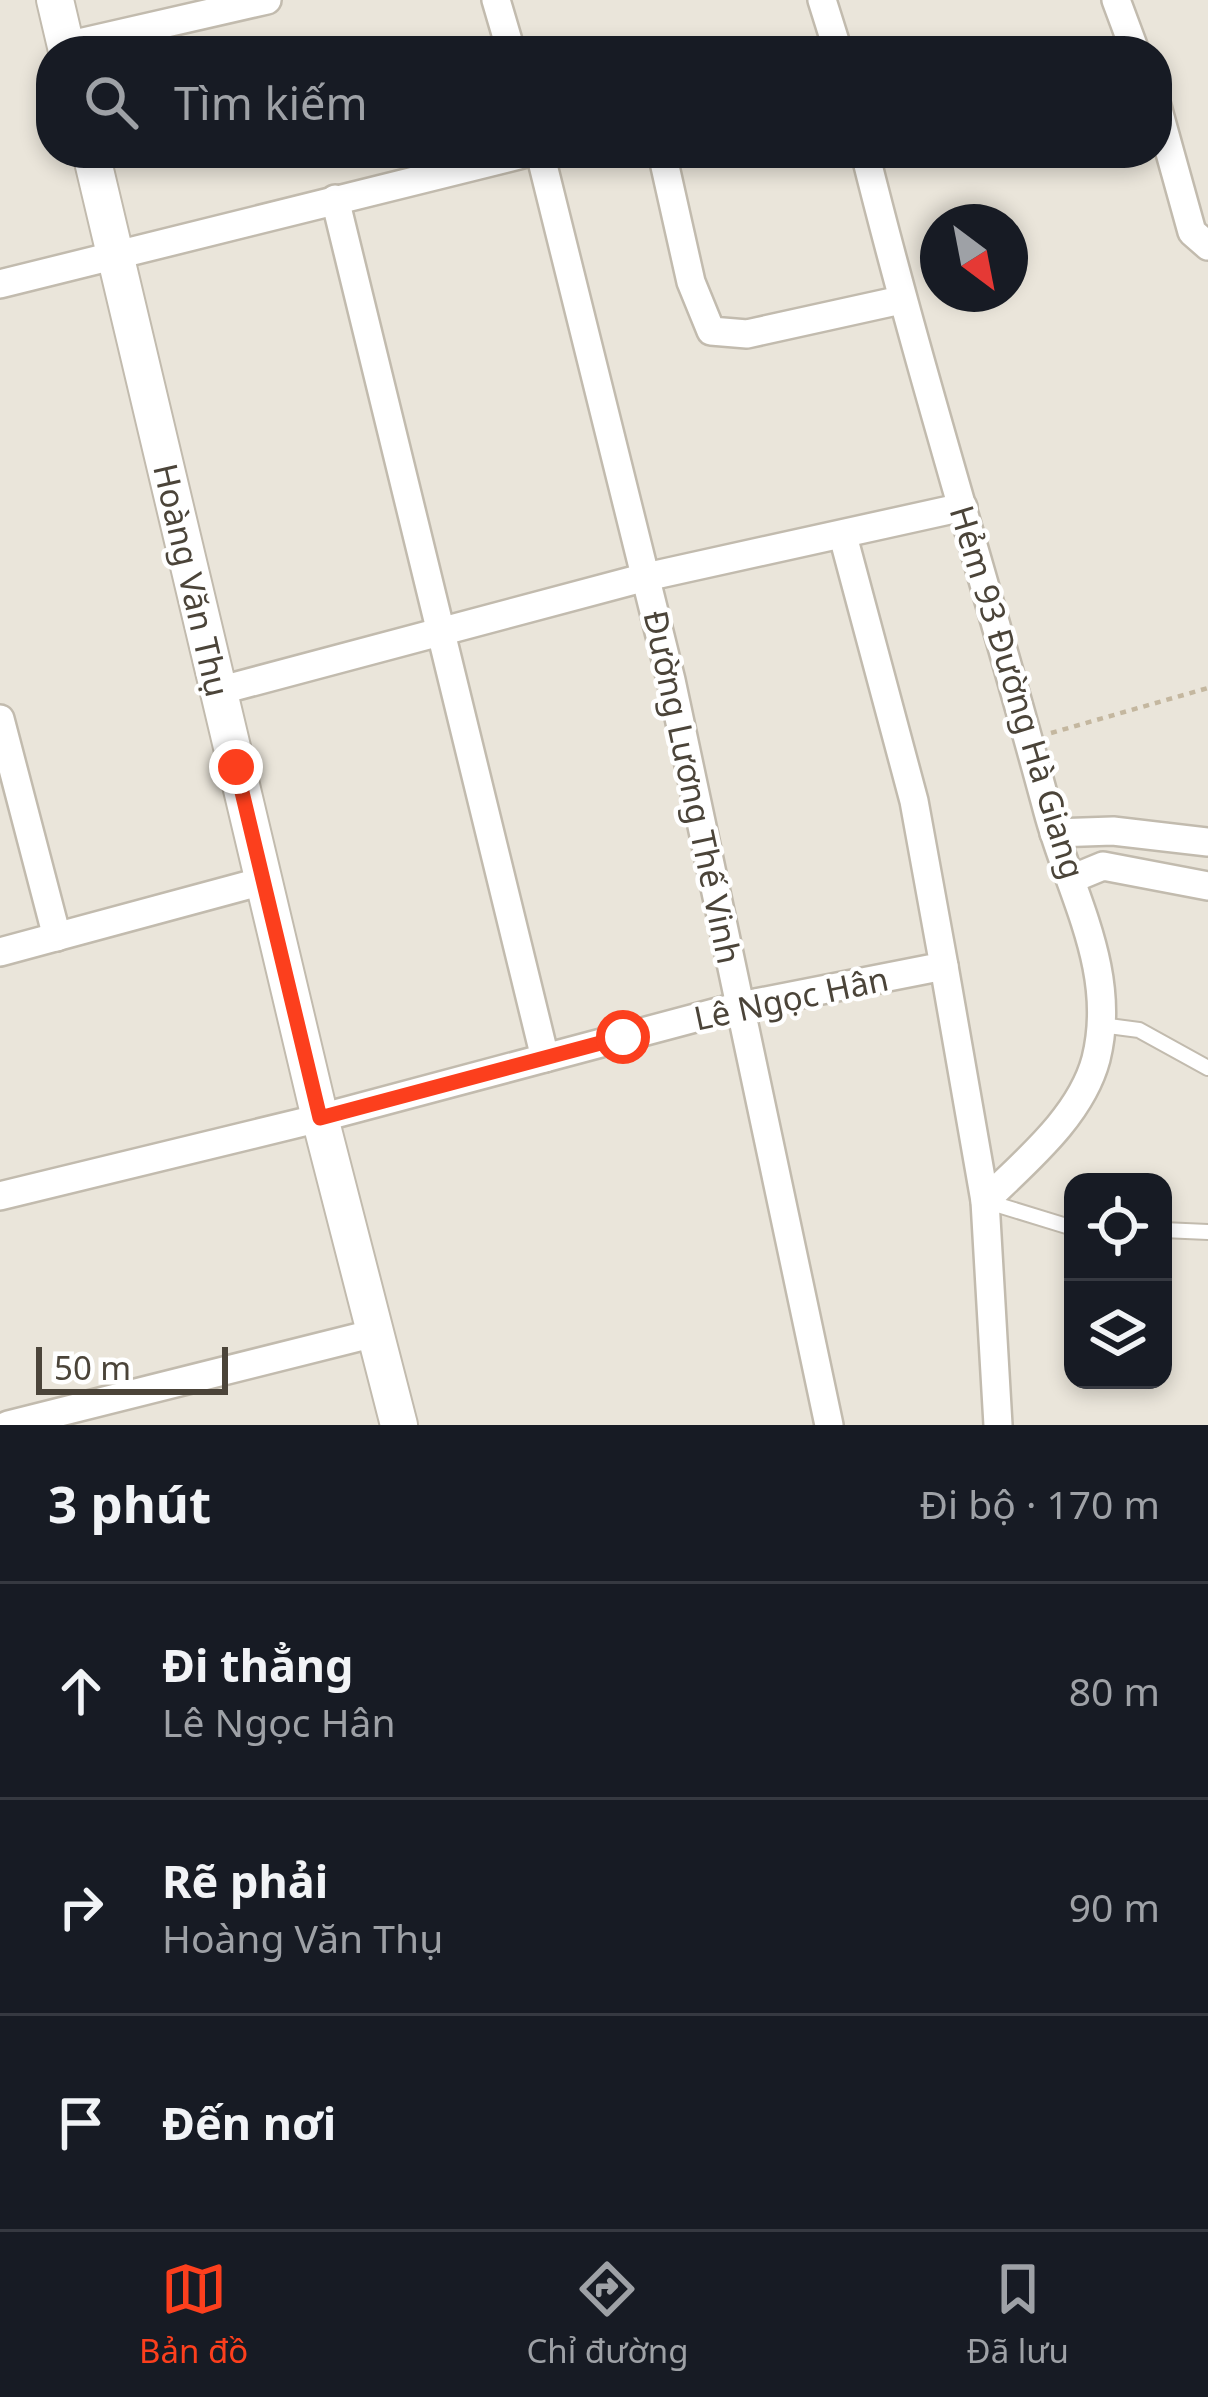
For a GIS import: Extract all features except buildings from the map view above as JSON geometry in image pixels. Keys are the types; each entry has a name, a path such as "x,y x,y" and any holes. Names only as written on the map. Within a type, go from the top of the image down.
{"street":[{"path":"55,0 64,36"},
{"path":"117,36 267,0"},
{"path":"496,0 507,36"},
{"path":"822,0 833,36"},
{"path":"1116,0 1129,36"},
{"path":"1172,160 1192,232 1208,246"},
{"name":"Hoàng Văn Thụ","path":"95,168 320,1118 399,1425"},
{"path":"0,284 464,168"},
{"name":"Đường Lương Thế Vinh","path":"544,168 646,577 830,1425"},
{"path":"665,168 691,282 711,331 724,336 782,328 902,300"},
{"name":"Hẻm 93 Đường Hà Giang","path":"869,168 1054,833 1074,878 1095,948 1101,1025 1086,1087 1028,1160 985,1201"},
{"path":"335,199 545,1058"},
{"path":"218,691 646,577 963,507"},
{"path":"843,536 914,801 985,1201 998,1425"},
{"path":"1,729 57,937"},
{"path":"1054,833 1113,830 1208,842"},
{"path":"1074,878 1103,866 1208,886"},
{"path":"0,952 263,881"},
{"name":"Lê Ngọc Hân","path":"0,1196 320,1118 740,1006 944,966"},
{"path":"8,1425 375,1333"}],"lane":[{"path":"1101,1025 1138,1030 1208,1068"},
{"path":"985,1201 1064,1225"},
{"path":"1172,1230 1208,1232"}],"path":[{"path":"1029,740 1208,688"}],"shaded area":[{"path":"0,0 1208,0 1208,1425 0,1425"}],"route":[{"path":"236,767 320,1118 623,1037"}]}
